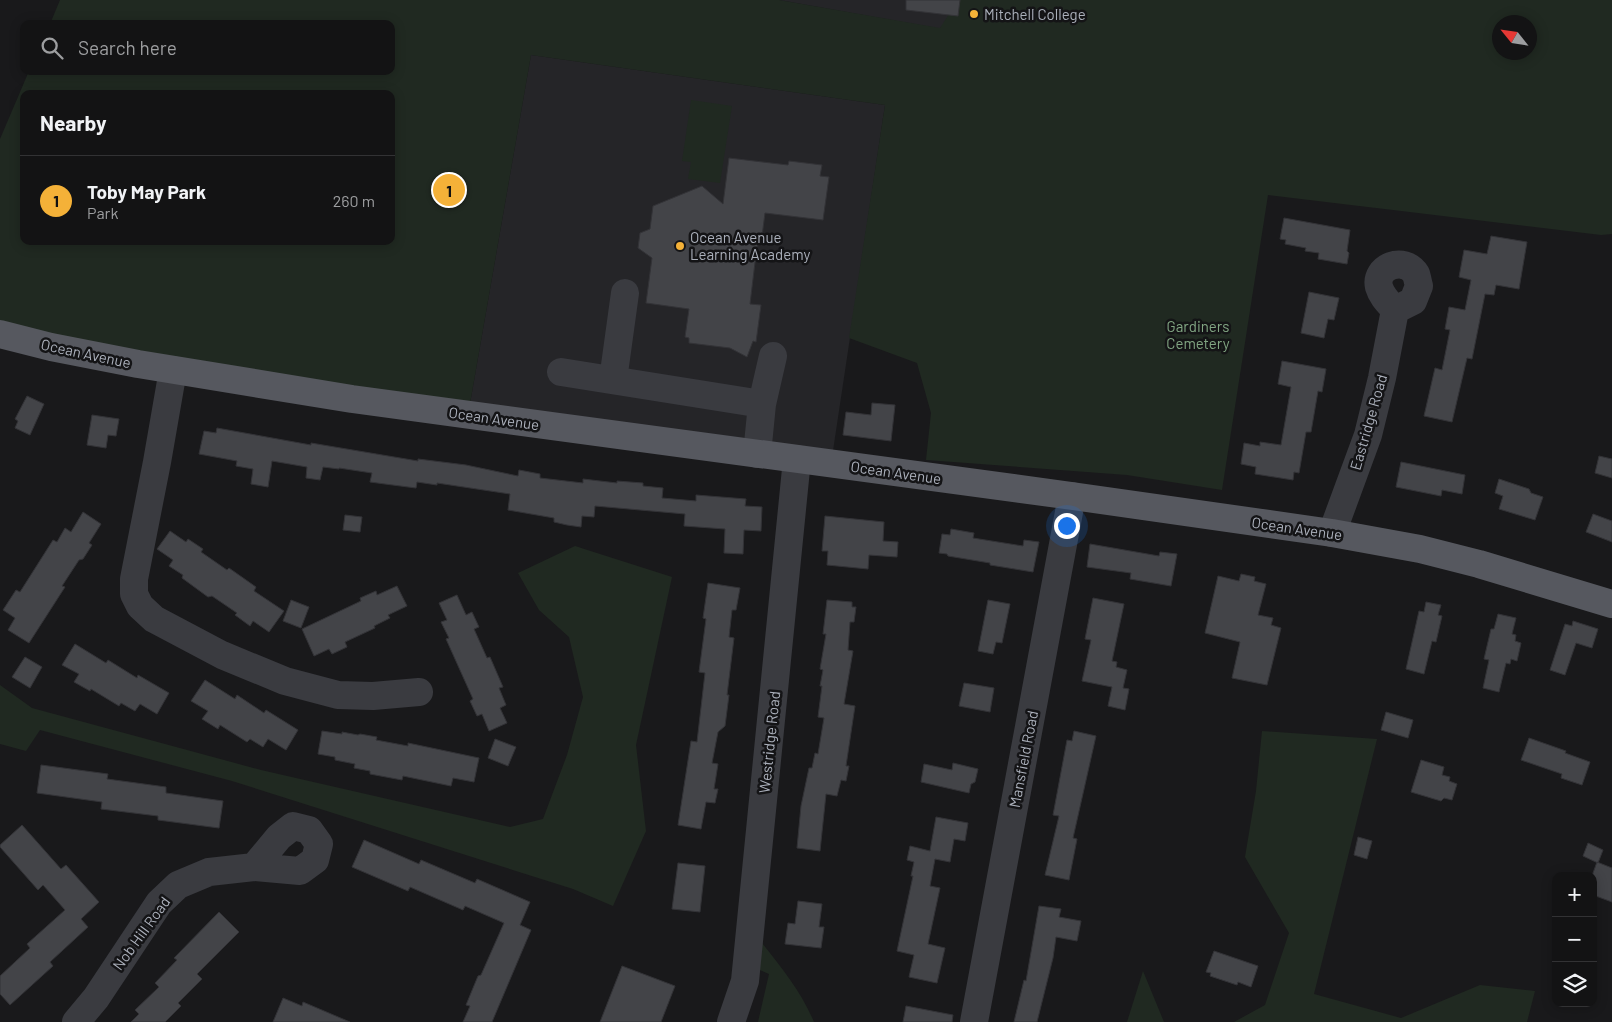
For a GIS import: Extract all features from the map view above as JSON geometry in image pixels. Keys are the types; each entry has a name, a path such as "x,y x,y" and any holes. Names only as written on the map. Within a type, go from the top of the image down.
{"main road":[{"name":"Ocean Avenue","path":"0,334 51,347 173,370 352,399 1332,533 1420,549 1479,564 1612,604"}],"street":[{"path":"613,380 625,293"},
{"name":"Eastridge Road","path":"1332,533 1368,435 1382,378 1395,310"},
{"path":"757,454 762,404 773,356"},
{"path":"173,370 134,580 134,594 140,606 154,619 222,654 286,681 338,695 373,696 419,692"},
{"path":"561,372 762,404"},
{"name":"Westridge Road","path":"731,1022 745,982 797,460"},
{"name":"Mansfield Road","path":"974,1022 1072,496"},
{"name":"Nob Hill Road","path":"76,1022 96,998 159,903 178,885 209,872 254,867"}],"shaded area":[{"name":"Mitchell College","path":"779,0 1092,0 1077,53"},
{"name":"Ocean Avenue Learning Academy","path":"531,55 885,105 831,464 468,415"}],"green space":[{"name":"Gardiners Cemetery","path":"60,0 779,0 940,28 958,0 1612,0 1612,234 1601,235 1268,195 1222,490 1127,475 926,460 931,413 917,363 849,338 885,105 531,55 468,415 0,334 0,139 20,92 20,245 395,245 395,90 21,90 27,75 395,75 395,20 52,20"},
{"path":"691,100 732,106 720,183 688,179 691,162 682,161"},
{"path":"575,546 672,577 636,745 646,831 613,906 573,889 232,781 40,730 26,751 0,744 0,685 32,708 261,770 510,827 543,819 567,755 583,697 569,637 539,610 518,573"},
{"path":"1262,731 1377,739 1314,994 1401,1018 1480,985 1535,991 1527,1022 1234,1022 1265,1005 1289,933 1245,857 1256,791"},
{"path":"762,943 798,991 814,1022 758,1022 769,974 755,968"},
{"path":"1143,971 1164,1022 1127,1022"}],"building":[{"path":"906,0 960,0 958,16 906,10"},
{"path":"729,158 788,165 789,161 822,165 820,176 829,177 823,220 765,213 761,244 757,246 750,304 761,305 756,342 753,341 747,357 730,348 689,343 689,338 685,337 689,309 646,303 652,258 638,248 640,233 650,229 653,206 702,186 723,204"},
{"path":"1284,218 1350,230 1347,264 1318,259 1319,253 1305,251 1306,248 1285,244 1286,240 1280,239"},
{"path":"1491,236 1527,242 1519,289 1496,285 1494,295 1485,294 1472,359 1467,358 1452,422 1424,416 1435,368 1442,370 1450,330 1445,329 1449,307 1465,310 1471,280 1459,277 1464,250 1487,254"},
{"path":"1309,292 1339,298 1334,320 1328,319 1324,338 1301,333"},
{"path":"1282,361 1326,369 1322,392 1318,391 1311,432 1306,432 1299,473 1294,472 1293,480 1255,474 1256,467 1241,464 1244,443 1260,446 1260,442 1281,445 1291,387 1278,384"},
{"path":"27,396 44,404 30,435 15,428 18,421 15,419"},
{"path":"872,403 895,405 891,441 843,435 846,412 871,415"},
{"path":"92,415 119,419 116,436 108,435 106,448 87,445"},
{"path":"217,428 311,445 311,443 418,461 418,459 466,465 518,476 519,470 540,474 540,478 583,483 583,479 617,483 617,481 643,483 643,486 663,488 662,498 696,501 696,495 746,499 745,506 762,507 761,531 744,530 743,554 724,553 725,529 684,526 685,514 595,506 594,517 582,516 581,527 554,522 554,518 508,510 510,494 437,483 437,485 417,482 416,488 370,482 372,473 339,468 323,467 320,480 306,478 307,467 272,461 268,487 251,484 253,469 236,466 237,461 199,454 204,431 216,433"},
{"path":"1599,456 1612,459 1612,478 1595,473"},
{"path":"1401,462 1465,475 1462,494 1442,490 1441,496 1396,487"},
{"path":"1499,479 1529,489 1531,493 1543,497 1535,520 1499,509 1503,496 1495,493"},
{"path":"83,512 101,524 89,543 92,545 83,559 79,560 62,586 65,587 29,643 8,630 15,618 3,610 16,590 20,592 53,540 57,542 65,528 71,532"},
{"path":"1593,514 1612,521 1612,542 1586,532"},
{"path":"345,515 362,517 360,532 343,530"},
{"path":"825,516 884,522 883,541 898,542 897,557 869,555 868,569 827,565 828,551 822,551"},
{"path":"951,529 974,533 973,538 1023,546 1024,540 1039,542 1033,572 990,565 990,563 939,553 942,534 950,535"},
{"path":"170,531 186,542 188,539 203,549 201,552 227,570 229,568 256,587 254,591 284,611 269,632 253,621 250,626 235,615 237,613 212,596 208,597 182,578 183,575 169,566 173,560 157,549"},
{"path":"1090,544 1159,556 1160,552 1177,554 1171,586 1130,579 1131,573 1087,567"},
{"path":"1241,574 1255,577 1254,581 1266,584 1258,615 1273,618 1271,625 1281,628 1267,685 1232,678 1240,642 1205,633 1218,576 1239,581"},
{"path":"708,583 740,588 736,610 732,610 729,637 734,638 725,726 718,732 712,763 718,764 714,789 718,789 715,803 706,802 701,829 678,825 691,741 697,742 705,673 699,672 706,619 703,618"},
{"path":"397,586 407,606 388,615 390,618 374,626 375,628 345,642 347,647 332,654 329,649 314,656 302,629 361,601 360,598 376,591 377,595"},
{"path":"457,595 466,615 472,612 479,627 474,629 487,658 490,657 503,687 499,688 506,705 500,708 507,723 489,731 482,714 477,716 470,701 473,699 446,639 449,638 441,622 447,620 439,603"},
{"path":"1093,598 1124,604 1112,661 1117,662 1116,667 1127,670 1123,688 1129,689 1125,710 1108,706 1112,687 1082,681 1091,640 1085,639"},
{"path":"291,600 309,607 301,628 283,621"},
{"path":"827,600 852,602 852,607 856,607 854,622 850,622 848,650 853,651 844,704 855,706 846,766 849,766 846,781 841,780 837,796 826,794 820,851 797,848 801,806 809,768 812,768 815,753 818,754 824,718 818,717 823,670 820,669 826,634 823,634"},
{"path":"988,600 1010,604 1002,643 996,642 993,654 978,651"},
{"path":"1426,602 1441,605 1438,615 1442,616 1436,642 1432,641 1424,674 1406,669 1419,611 1424,612"},
{"path":"1498,614 1516,618 1512,634 1516,635 1515,641 1521,643 1517,661 1511,659 1510,664 1506,663 1499,692 1483,688 1489,660 1484,659 1491,629 1494,629"},
{"path":"1573,621 1598,629 1592,648 1576,643 1565,675 1550,670 1565,624 1572,626"},
{"path":"75,644 106,663 108,660 137,678 138,675 169,693 157,714 140,704 135,711 121,703 119,706 91,689 90,691 74,682 79,674 62,665"},
{"path":"25,657 42,667 30,688 12,677"},
{"path":"205,680 235,699 237,695 264,713 266,710 298,730 286,750 268,739 263,747 250,739 247,742 220,725 218,729 202,719 208,711 191,701"},
{"path":"964,683 994,688 990,712 959,706"},
{"path":"1386,712 1413,720 1408,738 1381,730"},
{"path":"322,731 360,734 377,737 376,740 408,746 408,743 479,758 474,782 453,778 451,786 403,776 402,780 370,774 370,771 354,768 355,764 335,760 335,757 318,754"},
{"path":"1074,731 1096,736 1073,838 1077,839 1069,880 1045,875 1059,816 1053,815 1067,740 1072,741"},
{"path":"1529,738 1590,762 1582,785 1561,778 1562,774 1521,760"},
{"path":"495,739 516,747 508,766 488,758"},
{"path":"1421,760 1444,767 1442,775 1450,777 1449,781 1457,784 1452,800 1444,798 1441,801 1411,792"},
{"path":"953,763 978,769 975,782 971,784 969,793 921,782 924,764 952,770"},
{"path":"41,765 108,774 107,779 166,787 166,793 223,801 219,828 158,820 158,816 101,809 102,802 37,793"},
{"path":"936,817 968,823 965,841 954,839 950,862 935,859 930,886 940,888 928,944 945,948 937,983 909,977 914,955 897,951 913,876 911,876 914,862 907,860 910,846 930,851"},
{"path":"22,825 61,869 66,865 99,902 81,919 88,927 50,962 53,966 10,1005 0,994 0,976 30,948 27,944 65,910 43,885 38,890 0,847"},
{"path":"1358,837 1372,841 1367,859 1354,855"},
{"path":"364,840 419,864 421,860 475,883 477,879 530,902 520,925 531,930 492,1022 463,1022 470,1006 466,1005 478,976 481,975 504,923 465,906 463,910 410,887 408,891 352,867"},
{"path":"1588,843 1603,850 1598,863 1583,856"},
{"path":"1597,862 1612,868 1612,902 1597,896 1597,872 1593,872"},
{"path":"678,863 705,866 700,912 672,909"},
{"path":"798,901 822,904 819,927 824,927 821,948 785,944 788,923 795,924"},
{"path":"1039,906 1061,909 1059,917 1081,921 1077,941 1056,937 1053,958 1037,1022 1014,1022 1024,980 1026,981"},
{"path":"219,912 239,932 197,974 202,979 178,1003 181,1006 165,1022 131,1022 139,1014 135,1010 159,987 155,983 177,960 174,958"},
{"path":"1214,951 1258,966 1251,987 1238,982 1237,985 1210,976 1211,973 1206,972"},
{"path":"622,966 675,986 661,1022 600,1022"},
{"path":"283,998 302,1006 303,1002 350,1022 273,1022"},
{"path":"906,1006 953,1015 952,1022 903,1022"}],"place":[{"name":"Mitchell College","path":"974,14"},
{"name":"Toby May Park","path":"449,190"},
{"name":"Ocean Avenue Learning Academy","path":"680,246"}]}
